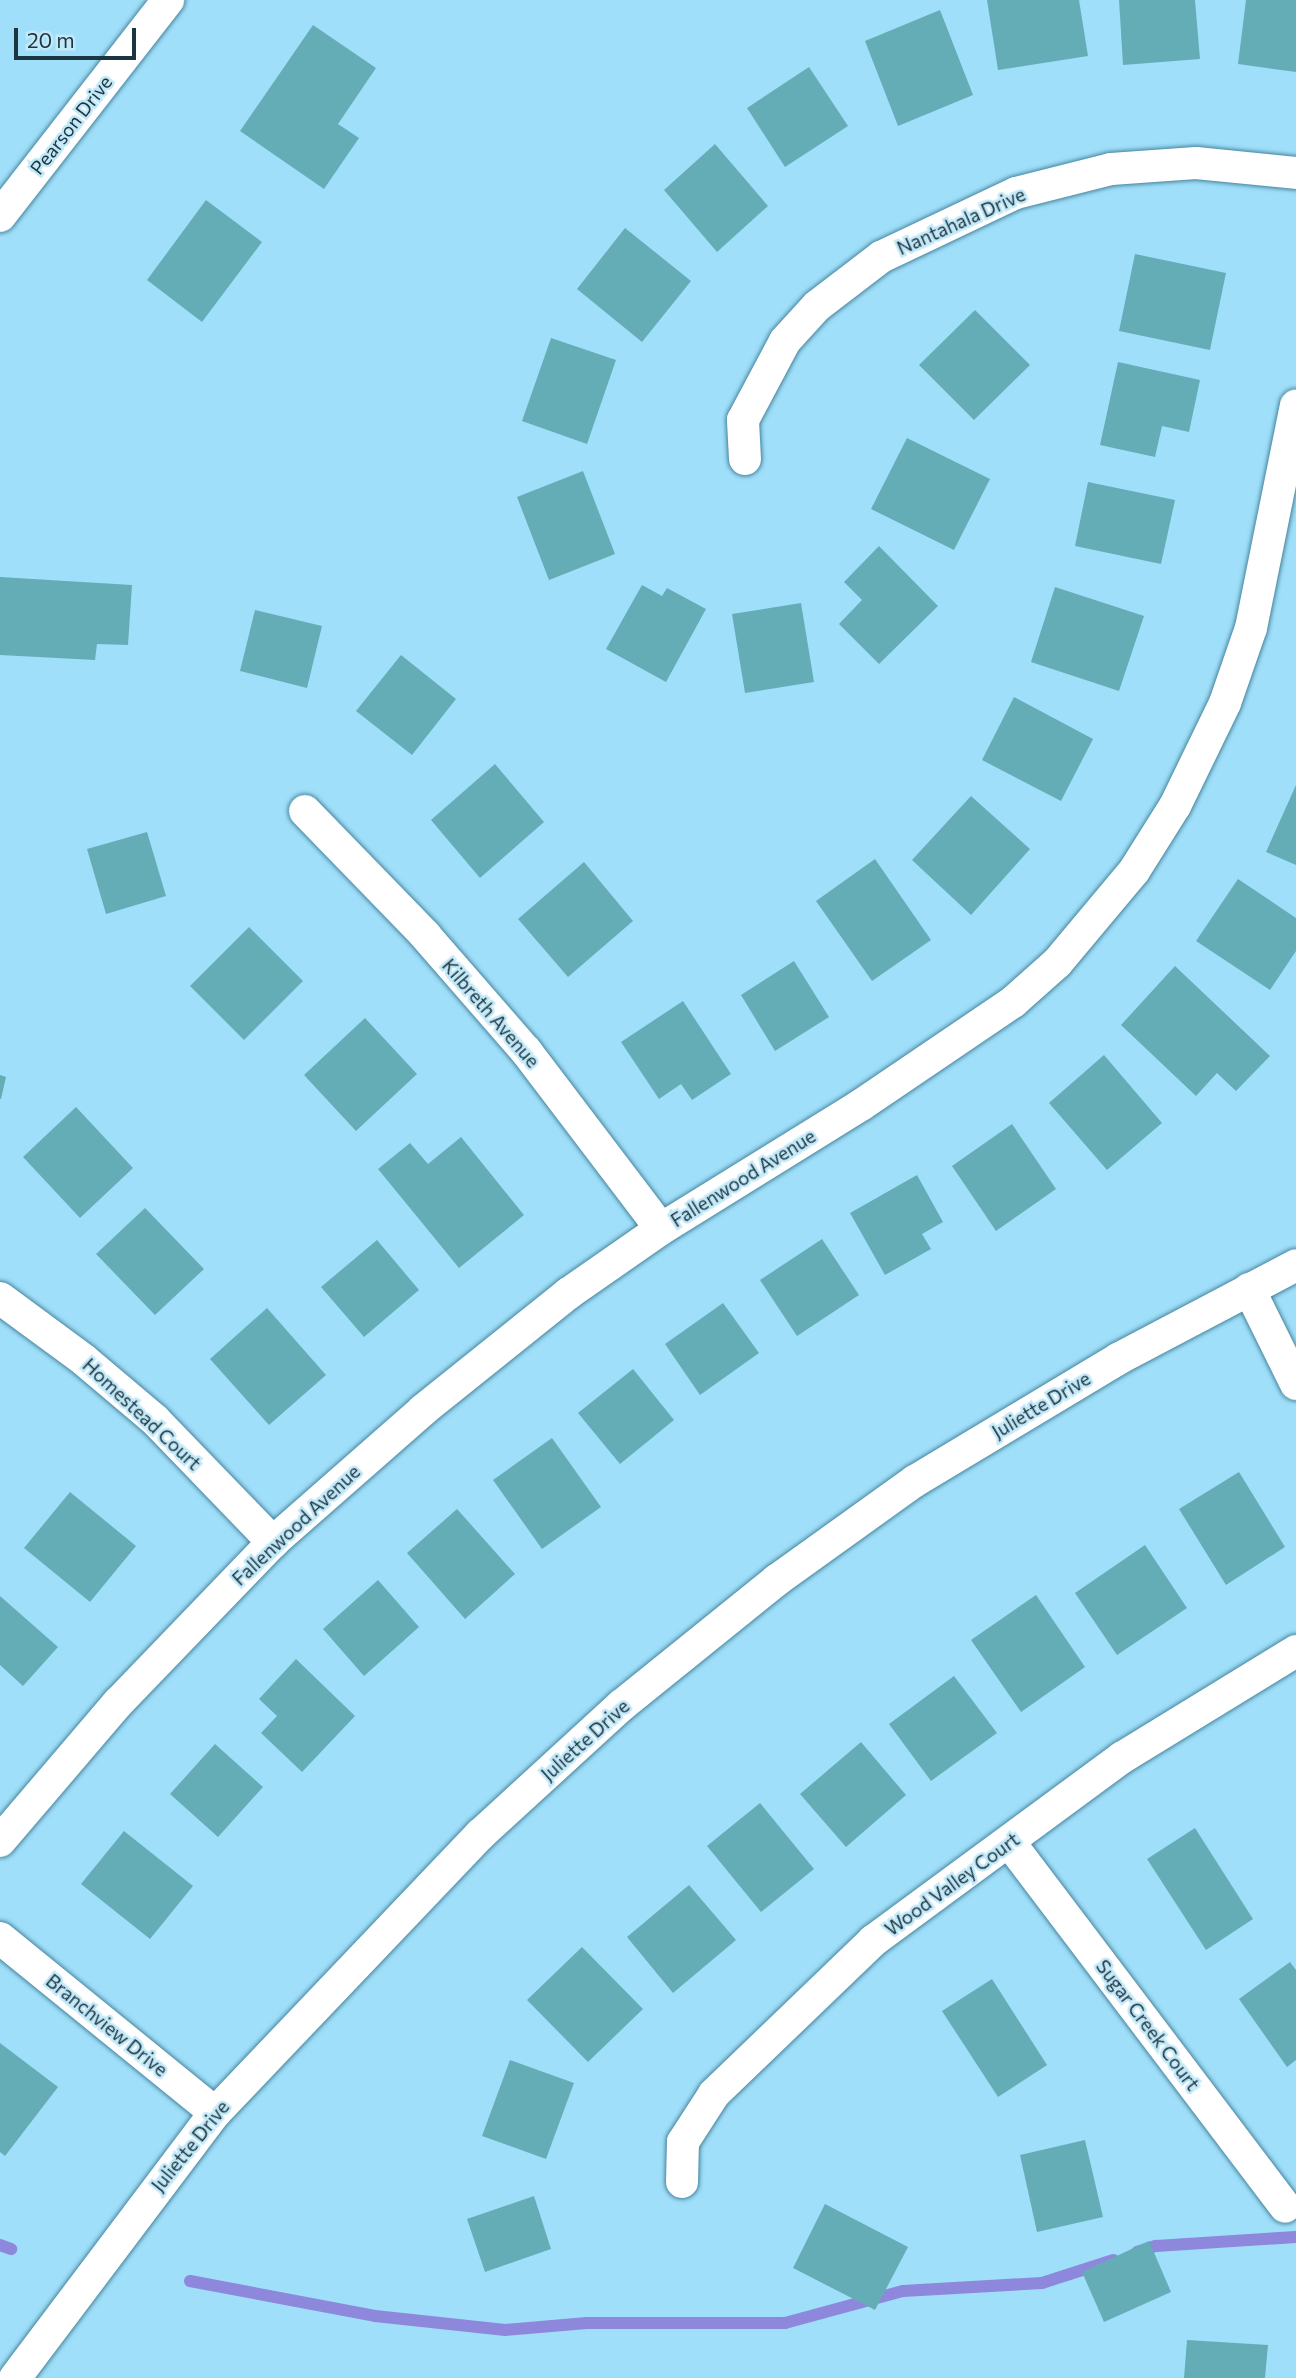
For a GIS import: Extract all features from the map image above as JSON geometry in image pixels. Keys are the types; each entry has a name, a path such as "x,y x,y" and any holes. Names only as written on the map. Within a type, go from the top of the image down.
{"street":[{"name":"Pearson Drive","path":"0,216 168,0"},
{"name":"Nantahala Drive","path":"745,459 743,420 785,341 817,306 881,257 1016,192 1111,169 1196,163 1296,173"},
{"name":"Fallenwood Avenue","path":"0,1841 23,1808 118,1703 273,1542 423,1410 569,1293 661,1229 861,1105 1013,1002 1057,963 1113,899 1175,806 1225,704 1251,628 1296,405"},
{"name":"Kilbreth Avenue","path":"305,811 425,935 526,1051 661,1229"},
{"name":"Juliette Drive","path":"15,2378 215,2113 481,1834 622,1705 777,1580 915,1481 1118,1359 1296,1265"},
{"path":"1249,1289 1296,1384"},
{"name":"Homestead Court","path":"0,1298 84,1360 155,1420 273,1542"},
{"name":"Wood Valley Court","path":"682,2182 683,2143 714,2094 873,1941 1010,1843 1123,1757 1296,1651"},
{"name":"Sugar Creek Court","path":"1010,1843 1285,2207"},
{"name":"Branchview Drive","path":"0,1938 215,2113"}],"building":[{"path":"987,0 1079,0 1088,56 998,70"},
{"path":"1119,0 1195,0 1200,59 1123,65"},
{"path":"1246,0 1296,0 1296,72 1238,64"},
{"path":"940,10 973,95 898,126 865,41"},
{"path":"313,25 376,68 338,124 359,138 324,189 240,131"},
{"path":"809,67 848,126 785,167 747,108"},
{"path":"715,144 768,206 717,252 664,190"},
{"path":"206,200 262,242 202,322 147,280"},
{"path":"625,228 691,281 642,342 577,289"},
{"path":"1135,254 1226,273 1210,350 1119,331"},
{"path":"975,310 1030,365 974,420 919,365"},
{"path":"551,338 616,360 587,444 522,421"},
{"path":"1118,362 1200,380 1189,432 1162,426 1155,457 1100,445"},
{"path":"907,438 990,479 954,550 871,509"},
{"path":"583,471 615,554 549,580 517,497"},
{"path":"1088,482 1175,500 1161,564 1075,546"},
{"path":"879,546 938,606 879,664 839,624 862,600 844,582"},
{"path":"0,577 132,585 128,645 97,644 95,660 0,655"},
{"path":"642,585 662,596 667,588 706,609 666,682 606,649"},
{"path":"1055,587 1144,616 1119,691 1031,662"},
{"path":"801,603 814,682 745,693 732,614"},
{"path":"255,610 322,626 307,688 240,671"},
{"path":"401,655 456,699 412,755 356,711"},
{"path":"1014,697 1093,739 1061,801 982,760"},
{"path":"495,764 544,822 480,878 431,820"},
{"path":"1296,785 1296,865 1266,852"},
{"path":"971,796 1030,849 971,915 912,860"},
{"path":"147,832 166,896 106,914 87,849"},
{"path":"875,859 931,940 872,981 816,901"},
{"path":"584,862 633,921 568,977 518,919"},
{"path":"1238,879 1296,918 1296,951 1270,990 1196,941"},
{"path":"249,927 303,981 244,1040 190,986"},
{"path":"794,961 829,1017 775,1051 741,995"},
{"path":"1175,966 1270,1056 1236,1091 1217,1073 1196,1096 1121,1025"},
{"path":"683,1001 731,1074 692,1100 681,1084 659,1099 621,1042"},
{"path":"365,1018 417,1074 356,1131 304,1075"},
{"path":"1104,1055 1162,1123 1107,1170 1049,1103"},
{"path":"0,1075 6,1077 1,1099 0,1099"},
{"path":"76,1107 133,1168 80,1218 23,1157"},
{"path":"1012,1124 1056,1189 996,1231 952,1166"},
{"path":"461,1137 524,1215 459,1268 378,1169 410,1143 428,1164"},
{"path":"917,1175 943,1222 922,1234 931,1249 885,1275 850,1213"},
{"path":"145,1208 204,1269 155,1315 96,1254"},
{"path":"822,1239 859,1295 797,1336 760,1280"},
{"path":"377,1240 419,1290 364,1337 321,1287"},
{"path":"723,1303 759,1353 700,1395 665,1344"},
{"path":"267,1308 326,1375 269,1425 210,1359"},
{"path":"633,1369 674,1420 620,1464 578,1413"},
{"path":"552,1438 601,1507 542,1549 493,1480"},
{"path":"1239,1472 1285,1547 1226,1585 1179,1509"},
{"path":"70,1492 136,1546 90,1602 24,1548"},
{"path":"457,1509 515,1574 465,1619 407,1553"},
{"path":"1145,1545 1187,1608 1117,1655 1075,1593"},
{"path":"378,1580 419,1627 364,1676 323,1629"},
{"path":"1036,1595 1085,1667 1021,1712 971,1640"},
{"path":"0,1596 58,1647 23,1686 0,1665"},
{"path":"296,1659 355,1716 302,1772 261,1733 277,1716 259,1699"},
{"path":"954,1676 997,1733 931,1781 889,1724"},
{"path":"861,1742 906,1795 846,1847 800,1794"},
{"path":"215,1744 263,1787 218,1837 170,1794"},
{"path":"760,1803 814,1869 761,1912 707,1846"},
{"path":"1195,1828 1253,1919 1206,1950 1147,1859"},
{"path":"124,1831 193,1886 150,1939 81,1884"},
{"path":"689,1885 736,1940 673,1993 627,1937"},
{"path":"582,1947 643,2009 588,2062 527,2000"},
{"path":"1290,1962 1296,1970 1296,2060 1287,2067 1239,1999"},
{"path":"992,1979 1047,2065 998,2097 942,2011"},
{"path":"0,2043 58,2087 5,2156 0,2152"},
{"path":"510,2060 574,2083 546,2159 482,2136"},
{"path":"1085,2140 1103,2217 1037,2232 1020,2155"},
{"path":"534,2196 551,2249 485,2272 467,2219"},
{"path":"825,2204 908,2247 875,2310 793,2268"},
{"path":"1149,2241 1171,2292 1104,2322 1082,2272"},
{"path":"1187,2340 1268,2345 1265,2378 1184,2378"}],"waterway":[{"path":"1137,2252 1156,2246 1296,2237"},
{"path":"0,2245 11,2249"},
{"path":"190,2281 375,2316 505,2330 587,2323 785,2323 903,2291 1042,2283 1113,2260"}]}
